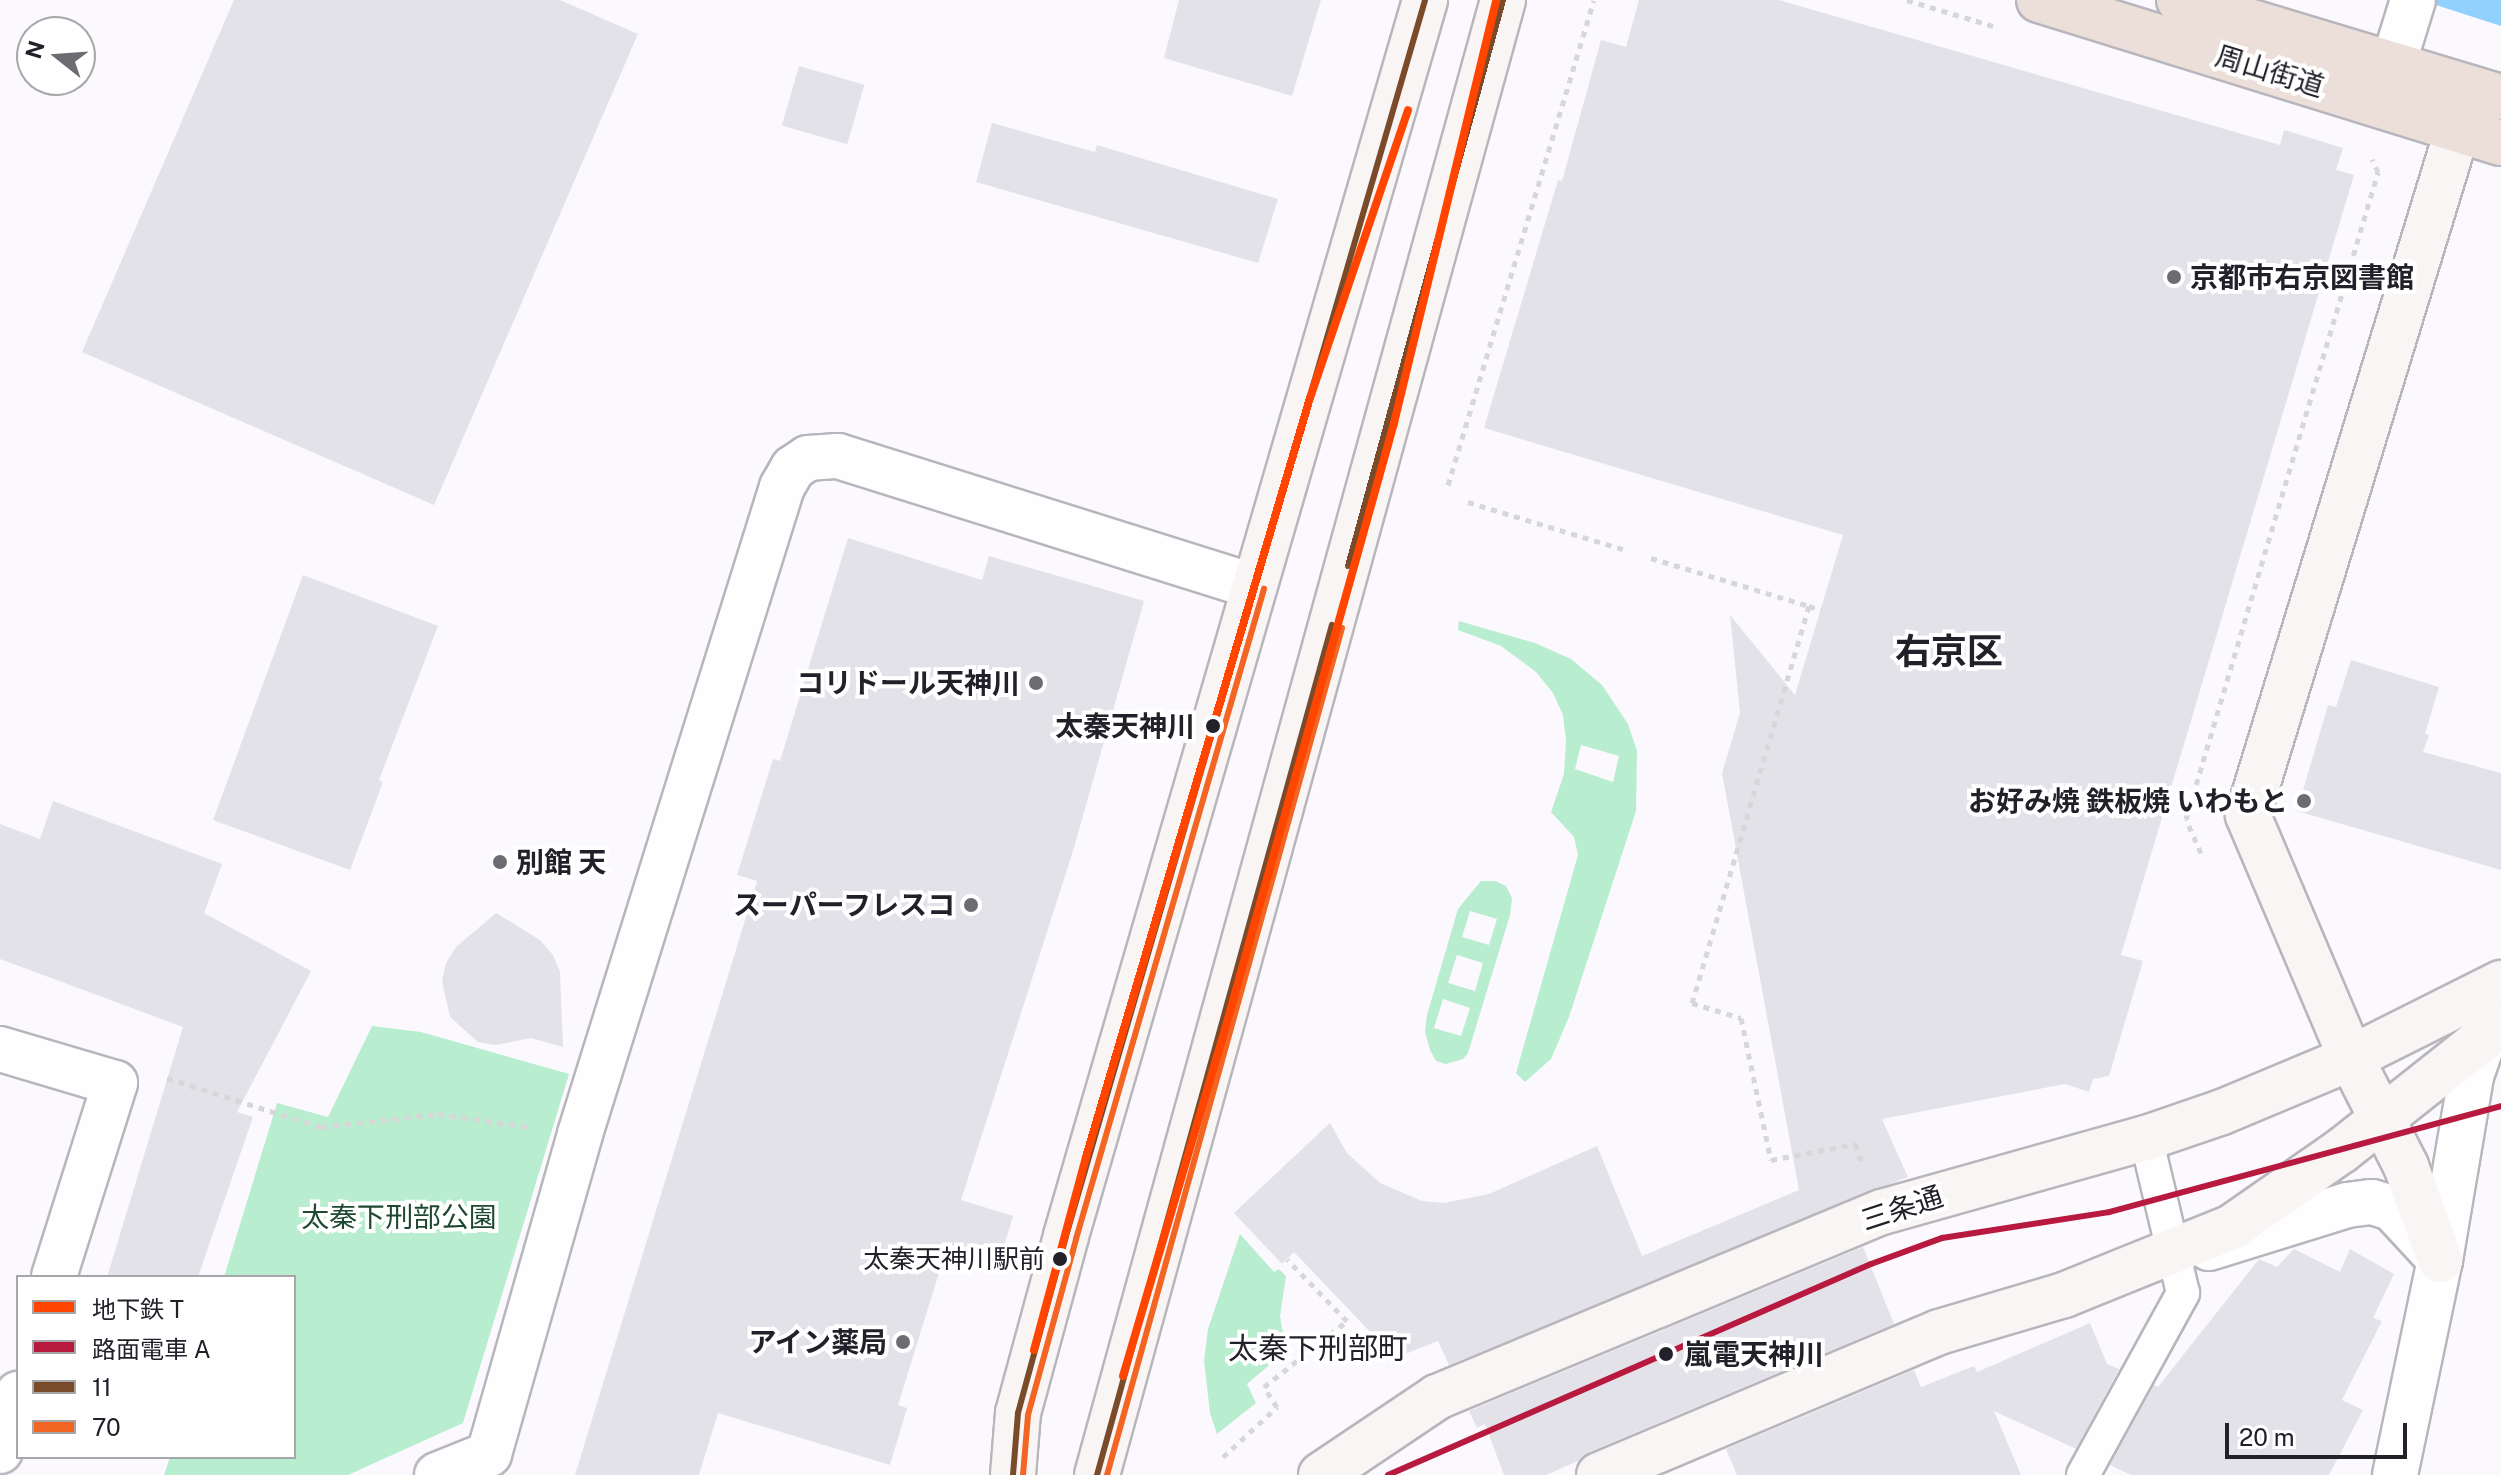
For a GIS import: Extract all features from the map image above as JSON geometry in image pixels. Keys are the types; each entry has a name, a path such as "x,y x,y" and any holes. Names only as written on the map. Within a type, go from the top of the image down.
{"highway":[{"name":"周山街道","path":"2039,0 2501,143"},
{"name":"周山街道","path":"2179,0 2402,34 2501,97"}],"street":[{"path":"1013,1475 1018,1413 1066,1236 1425,0"},
{"path":"1097,1475 1503,0"},
{"path":"2440,1260 2406,1166 2351,1058 2248,815 2458,128"},
{"path":"437,1475 489,1454 580,1134 782,487 793,468 808,458 838,456 1254,586"},
{"name":"三条通","path":"1321,1475 1437,1397 1882,1212 2146,1138 2222,1112 2351,1058 2501,983"},
{"path":"1599,1475 1939,1332 2064,1295 2232,1227 2382,1118 2494,1029"},
{"path":"2395,1475 2440,1260 2471,1076 2494,1029"},
{"path":"0,1049 115,1083 55,1275"},
{"path":"2173,1252 2205,1249 2347,1205 2372,1202 2392,1208 2440,1260"},
{"path":"0,1451 16,1400"}],"lane":[{"path":"2083,1475 2183,1293 2146,1138"}],"path":[{"path":"1448,485 1594,0"},
{"path":"1907,0 1998,28"},
{"path":"2205,862 2186,819 2378,172 2369,150"},
{"path":"1468,502 1623,549"},
{"path":"1651,558 1821,610"},
{"path":"1809,606 1692,1003 1741,1018 1771,1160 1855,1144 1863,1163"},
{"path":"115,1083 140,1069 321,1127 438,1114 580,1134"},
{"path":"1223,1457 1277,1407 1264,1387 1347,1321 1287,1259"}],"green space":[{"path":"1459,621 1535,643 1571,659 1602,685 1628,724 1637,751 1636,811 1569,1017 1551,1059 1525,1082 1516,1073 1578,855 1574,837 1551,812 1564,774 1566,741 1563,715 1553,693 1536,672 1501,646 1458,630","holes":["1581,745 1619,756 1613,782 1575,769"]},
{"path":"1481,881 1495,881 1506,886 1512,898 1510,915 1468,1053 1463,1059 1446,1064 1436,1061 1425,1032 1427,1015 1458,909","holes":["1470,911 1497,919 1489,945 1462,937","1457,955 1483,963 1475,991 1448,983","1443,999 1470,1008 1461,1036 1434,1028"]},
{"name":"太秦下刑部公園","path":"372,1026 421,1032 569,1074 463,1423 348,1475 164,1475 169,1459 296,1459 296,1275 225,1275 277,1103 328,1117"},
{"path":"1240,1234 1274,1272 1279,1269 1286,1276 1280,1316 1286,1351 1247,1384 1256,1403 1217,1434 1210,1413 1204,1361 1208,1329"}],"water":[{"path":"2420,0 2501,0 2501,26 2439,6"}],"building":[{"path":"234,0 560,0 638,34 434,505 82,352"},
{"path":"1179,0 1321,0 1292,96 1164,58"},
{"path":"1639,0 1779,0 2280,145 2284,130 2343,148 2336,170 2354,175 2121,955 2143,961 2109,1076 2093,1079 2089,1092 2065,1084 1882,1119 1908,1177 1449,1365 1438,1341 1395,1358 1294,1252 1282,1264 1234,1213 1330,1123 1347,1153 1380,1183 1422,1201 1444,1203 1489,1194 1597,1146 1642,1256 1799,1190 1722,773 1740,713 1730,615 1795,695 1843,535 1484,428 1558,180 1562,181 1601,40 1626,47"},
{"path":"799,66 864,85 847,144 782,126"},
{"path":"992,123 1095,152 1097,145 1278,199 1258,263 976,182"},
{"path":"848,538 982,580 989,556 1144,601 1073,851 961,1200 1013,1216 1000,1260 948,1244 898,1405 907,1408 890,1465 718,1413 699,1475 575,1475 757,881 737,875 773,759 780,761"},
{"path":"303,575 438,626 379,780 383,782 350,870 213,820"},
{"path":"2351,660 2439,687 2423,752 2501,773 2501,870 2297,811 2328,705 2336,707"},
{"path":"53,801 222,864 204,913 311,971 237,1112 253,1117 199,1275 108,1275 183,1027 0,959 0,824 40,839"},
{"path":"496,913 540,940 553,955 560,972 563,1047 531,1038 496,1045 478,1042 450,1017 442,981 446,963 456,947"},
{"path":"1863,1247 1894,1324 1589,1452 1578,1461 1546,1475 1504,1475 1485,1424 1477,1428 1469,1411"},
{"path":"2294,1249 2340,1272 2350,1249 2394,1274 2373,1318 2382,1321 2342,1400 2363,1410 2329,1475 2131,1475 2110,1465 2154,1385 2158,1387 2259,1259 2277,1267"},
{"path":"2090,1323 2107,1364 2119,1369 2076,1449 1994,1411 2021,1475 1737,1475 1726,1449 1914,1370 1921,1387 1974,1366 1977,1372"}],"metro line":[{"name":"T","path":"1123,1376 1222,1040 1394,423 1496,0"},
{"name":"T","path":"1034,1350 1086,1157 1310,398 1408,110"}],"tram line":[{"name":"A","path":"1388,1475 1871,1264 1942,1238 2109,1212 2501,1106"}],"transit line":[{"name":"11","path":"1013,1475 1018,1413 1066,1236 1425,0"},
{"name":"11","path":"1348,566 1503,0"},
{"name":"70","path":"1023,1475 1028,1415 1264,589"},
{"name":"11","path":"1097,1475 1332,625"},
{"name":"70","path":"1107,1475 1342,628"}],"place":[{"name":"京都市右京図書館","path":"2174,277"},
{"name":"コリドール天神川","path":"1036,683"},
{"name":"太秦天神川","path":"1213,726"},
{"name":"お好み焼 鉄板焼 いわもと","path":"2304,801"},
{"name":"別館 天","path":"500,862"},
{"name":"スーパーフレスコ","path":"971,905"},
{"name":"太秦天神川駅前","path":"1060,1259"},
{"name":"アイン薬局","path":"903,1342"},
{"name":"嵐電天神川","path":"1666,1354"}],"district":[{"name":"右京区","path":"1949,652"},
{"name":"太秦下刑部町","path":"1318,1348"}]}
